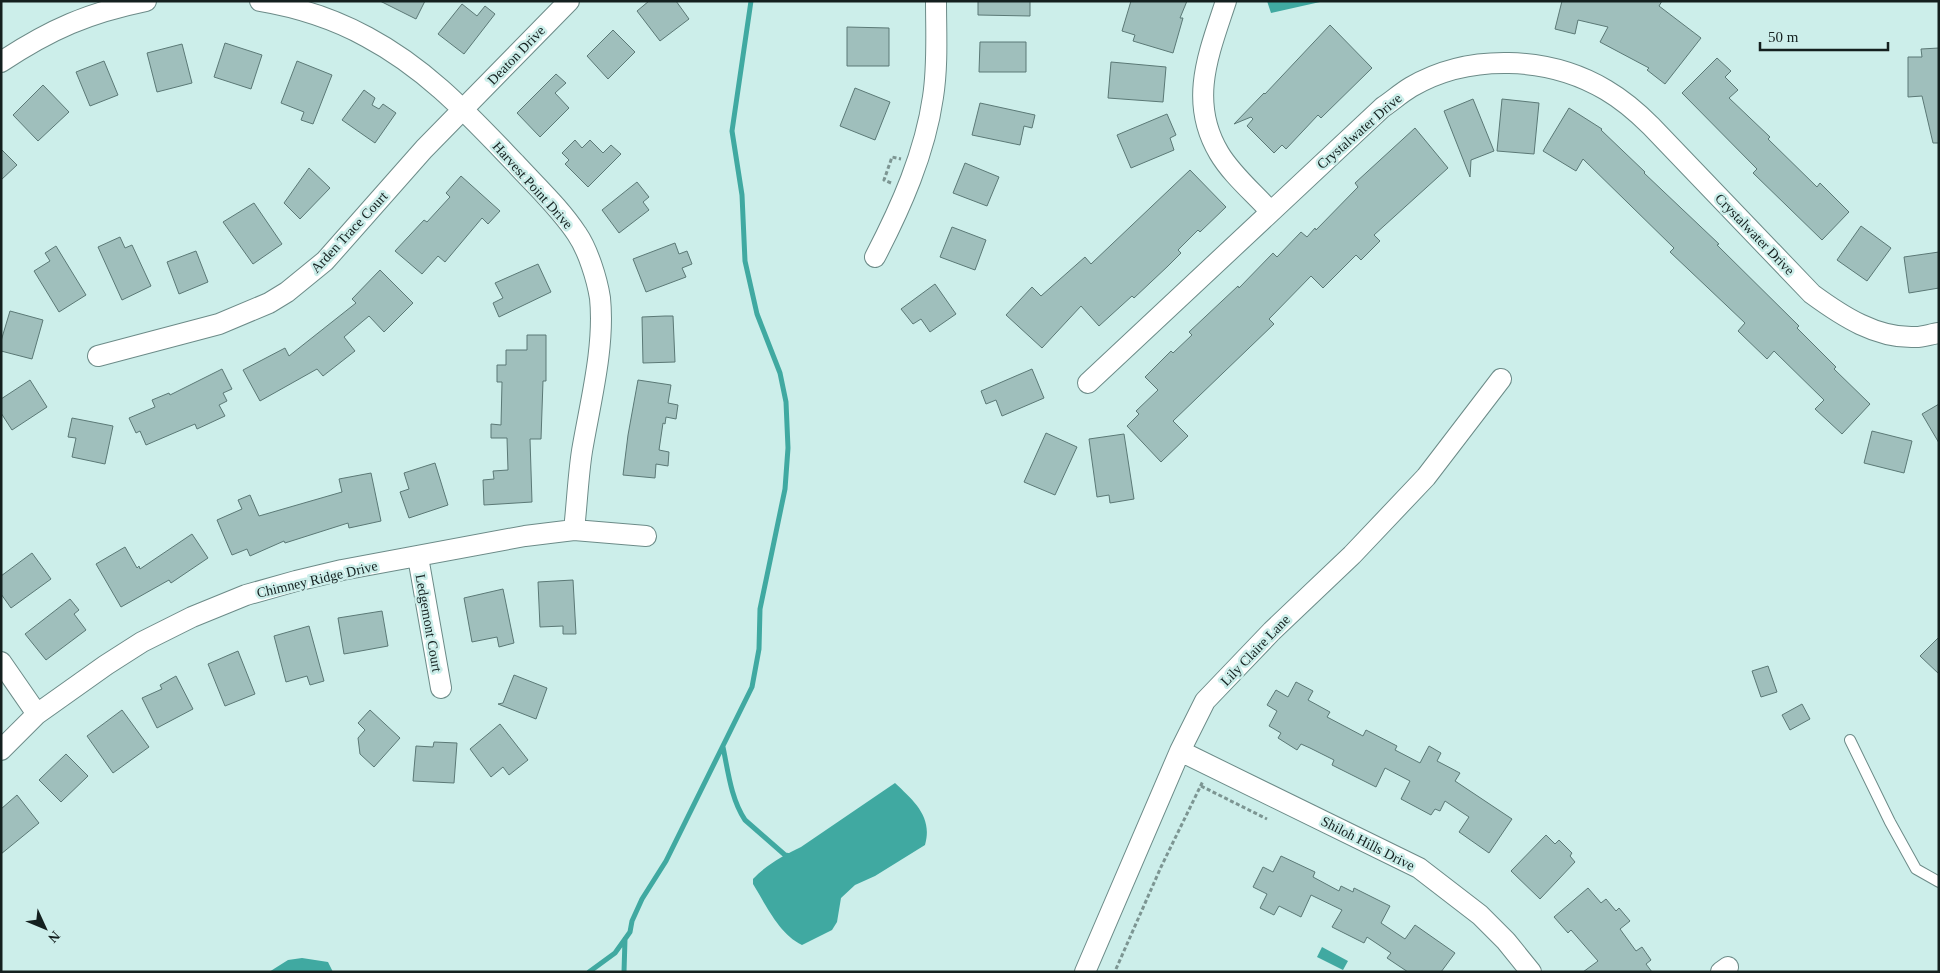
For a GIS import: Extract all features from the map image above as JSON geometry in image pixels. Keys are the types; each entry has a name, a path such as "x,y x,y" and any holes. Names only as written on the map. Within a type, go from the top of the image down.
{"street":[{"path":"1,62 55,29 90,15 146,1"},
{"name":"Harvest Point Drive","path":"260,1 310,13 366,36 423,73 463,109 554,204 578,235 593,270 600,297 600,319 595,386 582,451 574,530"},
{"name":"Deaton Drive","path":"463,109 569,1"},
{"path":"874,257 897,214 927,126 934,96 936,1"},
{"path":"1226,1 1204,74 1202,97 1206,117 1210,134 1220,154 1270,211"},
{"name":"Crystalwater Drive","path":"1088,383 1270,211 1383,108 1412,87 1452,70 1476,65 1503,63 1548,67 1587,80 1628,104 1812,294 1836,311 1864,325 1896,336 1917,337 1939,333"},
{"name":"Arden Trace Court","path":"98,356 219,324 269,303 287,292 331,255 424,148 463,109"},
{"name":"Lily Claire Lane","path":"1085,972 1180,752 1206,701 1272,631 1352,555 1426,477 1501,379"},
{"name":"Chimney Ridge Drive","path":"1,750 37,714 142,642 192,617 246,595 342,570 525,536 574,530 646,536"},
{"name":"Ledgemont Court","path":"418,557 441,688"},
{"path":"1,662 37,714"},
{"name":"Shiloh Hills Drive","path":"1180,752 1419,868 1480,915 1506,941 1531,972"}],"lane":[{"path":"1850,740 1890,822 1916,869 1939,882"}],"path":[{"path":"1116,970 1161,867 1201,786 1267,819"}],"water":[{"path":"1267,1 1373,2 1320,2 1271,13"},
{"path":"895,783 915,803 924,818 927,835 925,845 875,876 855,885 841,898 837,922 832,930 802,945 786,934 774,918 753,884 753,879 769,865 801,847"},
{"path":"1322,947 1348,961 1343,970 1317,957"},
{"path":"302,958 328,962 333,972 269,972 288,960"}],"building":[{"path":"380,1 425,1 416,19"},
{"path":"649,1 676,1 689,19 660,41 637,11"},
{"path":"978,1 1030,1 1030,16 978,15"},
{"path":"1131,1 1187,1 1180,18 1183,18 1173,53 1133,41 1135,35 1122,31"},
{"path":"1562,1 1662,1 1659,6 1701,38 1665,84 1647,70 1649,68 1600,42 1608,27 1578,20 1575,34 1555,29"},
{"path":"462,4 477,16 485,6 495,14 464,54 438,34"},
{"path":"1330,25 1372,68 1321,118 1318,115 1286,149 1282,145 1274,153 1247,126 1253,119 1251,117 1234,124"},
{"path":"847,27 889,28 889,66 847,66"},
{"path":"613,30 635,52 608,79 587,56"},
{"path":"980,42 1026,42 1026,72 979,72"},
{"path":"225,43 262,55 251,89 214,77"},
{"path":"182,44 192,83 157,92 147,53"},
{"path":"1939,48 1939,143 1933,143 1922,96 1908,97 1908,57 1922,57 1921,49"},
{"path":"1717,58 1731,71 1725,77 1738,90 1729,98 1770,137 1768,139 1817,187 1820,183 1849,212 1822,240 1753,173 1757,169 1682,93"},
{"path":"104,61 118,95 90,106 76,72"},
{"path":"297,61 332,75 313,124 301,120 304,112 281,103"},
{"path":"1111,62 1166,67 1163,102 1108,98"},
{"path":"556,74 566,83 555,93 569,108 540,137 517,113"},
{"path":"43,85 69,112 38,141 13,115"},
{"path":"855,88 890,102 875,140 840,126"},
{"path":"364,90 375,98 372,105 379,109 383,104 396,113 375,143 342,120"},
{"path":"1473,99 1494,151 1471,160 1470,177 1444,111"},
{"path":"1502,99 1539,103 1534,154 1497,151"},
{"path":"980,103 1035,115 1032,128 1024,126 1020,145 972,135"},
{"path":"1569,108 1602,129 1644,173 1719,244 1717,245 1799,326 1797,328 1836,367 1834,369 1870,404 1842,434 1815,409 1824,400 1774,351 1767,359 1738,331 1745,323 1670,252 1674,248 1583,159 1576,171 1543,151"},
{"path":"1167,114 1176,135 1170,138 1174,150 1131,168 1117,135"},
{"path":"1415,128 1448,168 1374,235 1380,241 1361,260 1356,255 1323,288 1311,276 1269,319 1274,324 1173,421 1188,436 1161,462 1127,426 1139,414 1136,411 1158,390 1145,377 1171,351 1173,353 1192,335 1189,332 1238,286 1239,288 1273,253 1277,257 1301,232 1307,237 1315,228 1316,230 1358,187 1355,183"},
{"path":"575,140 582,148 590,140 603,153 611,145 621,154 588,187 565,164 569,160 562,153"},
{"path":"1,149 17,165 1,180"},
{"path":"965,163 999,177 987,206 953,193"},
{"path":"309,168 330,188 300,219 284,203"},
{"path":"1190,170 1226,207 1200,232 1198,230 1178,250 1181,253 1134,298 1132,296 1099,326 1081,306 1042,348 1006,315 1032,287 1041,296 1085,257 1091,264"},
{"path":"461,176 500,211 488,224 482,218 445,262 438,256 422,274 395,251 424,220 427,222 450,197 446,193"},
{"path":"637,182 649,197 643,202 649,210 619,233 602,210"},
{"path":"254,203 282,244 253,264 223,222"},
{"path":"1861,226 1891,248 1867,281 1837,260"},
{"path":"952,227 986,240 975,270 940,257"},
{"path":"120,237 125,248 132,245 151,286 122,300 98,247"},
{"path":"675,243 679,254 687,251 692,264 682,268 686,277 646,292 633,259"},
{"path":"56,246 86,295 59,312 34,271 50,261 45,253"},
{"path":"196,251 208,282 179,294 167,262"},
{"path":"1939,252 1939,288 1909,293 1904,257"},
{"path":"538,264 551,292 499,317 493,303 503,298 495,283"},
{"path":"380,270 413,303 384,332 369,316 344,337 355,351 323,376 317,369 260,401 243,370 285,348 289,356 356,303 352,299"},
{"path":"935,284 956,314 930,332 921,319 913,324 901,309"},
{"path":"10,311 43,320 32,359 1,351 1,341"},
{"path":"673,316 675,362 643,363 642,317"},
{"path":"527,335 546,335 546,381 543,381 541,439 530,439 532,502 484,505 483,480 494,479 493,471 508,470 507,438 491,438 491,424 501,425 502,382 497,382 497,365 506,365 506,350 527,350"},
{"path":"222,369 232,389 223,393 227,401 219,405 225,416 197,429 195,424 146,445 140,431 136,433 129,418 155,407 152,400 169,393 170,395"},
{"path":"1032,369 1044,398 1002,416 996,400 986,404 981,391"},
{"path":"30,380 47,407 12,430 1,413 1,399"},
{"path":"638,380 671,385 668,403 678,405 676,419 666,417 665,424 663,423 659,450 669,452 668,466 656,464 655,478 623,475"},
{"path":"1939,404 1939,443 1922,414"},
{"path":"72,418 113,426 105,464 72,457 76,438 68,437"},
{"path":"1872,431 1912,441 1904,473 1864,463"},
{"path":"1046,433 1077,447 1055,495 1024,482"},
{"path":"1124,434 1134,499 1110,503 1109,495 1097,497 1089,439"},
{"path":"435,463 448,505 409,518 400,492 409,489 404,473"},
{"path":"371,473 381,521 349,528 348,523 285,543 284,541 250,556 247,549 232,555 217,520 242,509 238,500 250,495 259,516 342,492 339,479"},
{"path":"192,534 208,558 171,583 169,580 121,607 96,564 125,547 137,568 139,566 140,569"},
{"path":"32,553 51,579 11,608 1,594 1,576"},
{"path":"573,580 576,634 563,634 563,626 540,627 538,582"},
{"path":"503,589 514,643 499,647 497,637 472,642 464,598"},
{"path":"70,599 79,610 74,614 86,630 46,660 25,634"},
{"path":"382,611 388,646 344,654 338,618"},
{"path":"309,626 324,681 310,685 307,676 286,682 274,636"},
{"path":"1939,637 1939,674 1920,656"},
{"path":"238,651 255,694 225,706 208,664"},
{"path":"1768,666 1777,692 1761,697 1752,671"},
{"path":"514,675 547,688 536,719 498,704 503,703"},
{"path":"176,676 193,709 157,728 142,698 162,689 160,685"},
{"path":"1296,682 1313,691 1308,700 1330,712 1327,717 1363,736 1366,730 1397,746 1395,750 1420,763 1429,746 1441,753 1437,761 1460,773 1455,781 1512,819 1489,853 1459,832 1469,817 1445,801 1440,811 1435,809 1431,815 1401,799 1410,781 1385,768 1376,787 1332,765 1334,760 1301,744 1297,750 1278,738 1281,733 1269,726 1277,711 1267,705 1276,690 1288,697"},
{"path":"1802,704 1810,719 1790,730 1782,715"},
{"path":"122,710 149,747 113,773 87,736"},
{"path":"370,710 400,738 374,767 360,754 358,738 365,730 358,723"},
{"path":"500,724 528,760 509,775 503,767 491,777 470,749"},
{"path":"434,742 457,743 454,783 413,781 416,746 433,747"},
{"path":"66,754 88,776 61,802 39,780"},
{"path":"17,795 39,823 1,854 1,809"},
{"path":"1546,835 1555,844 1559,840 1572,853 1570,856 1575,862 1540,899 1511,871"},
{"path":"1281,856 1315,872 1313,877 1339,891 1341,886 1353,892 1354,888 1390,906 1381,923 1405,939 1415,925 1455,953 1441,972 1408,972 1387,958 1391,953 1367,937 1364,943 1332,927 1342,910 1311,895 1301,917 1279,906 1274,915 1260,908 1267,894 1253,887 1263,867 1273,872"},
{"path":"1588,888 1601,903 1606,899 1616,911 1619,908 1630,921 1620,929 1636,951 1642,947 1651,960 1646,964 1652,972 1583,972 1598,961 1571,930 1568,933 1554,917"}],"waterway":[{"path":"589,972 615,953 630,932 632,921 642,899 666,861 752,687 759,649 760,609 785,489 788,448 786,402 780,373 757,314 745,261 742,195 732,131 751,1"},
{"path":"723,747 728,775 740,812 745,820 785,855 791,856"},
{"path":"624,972 625,939"}]}
